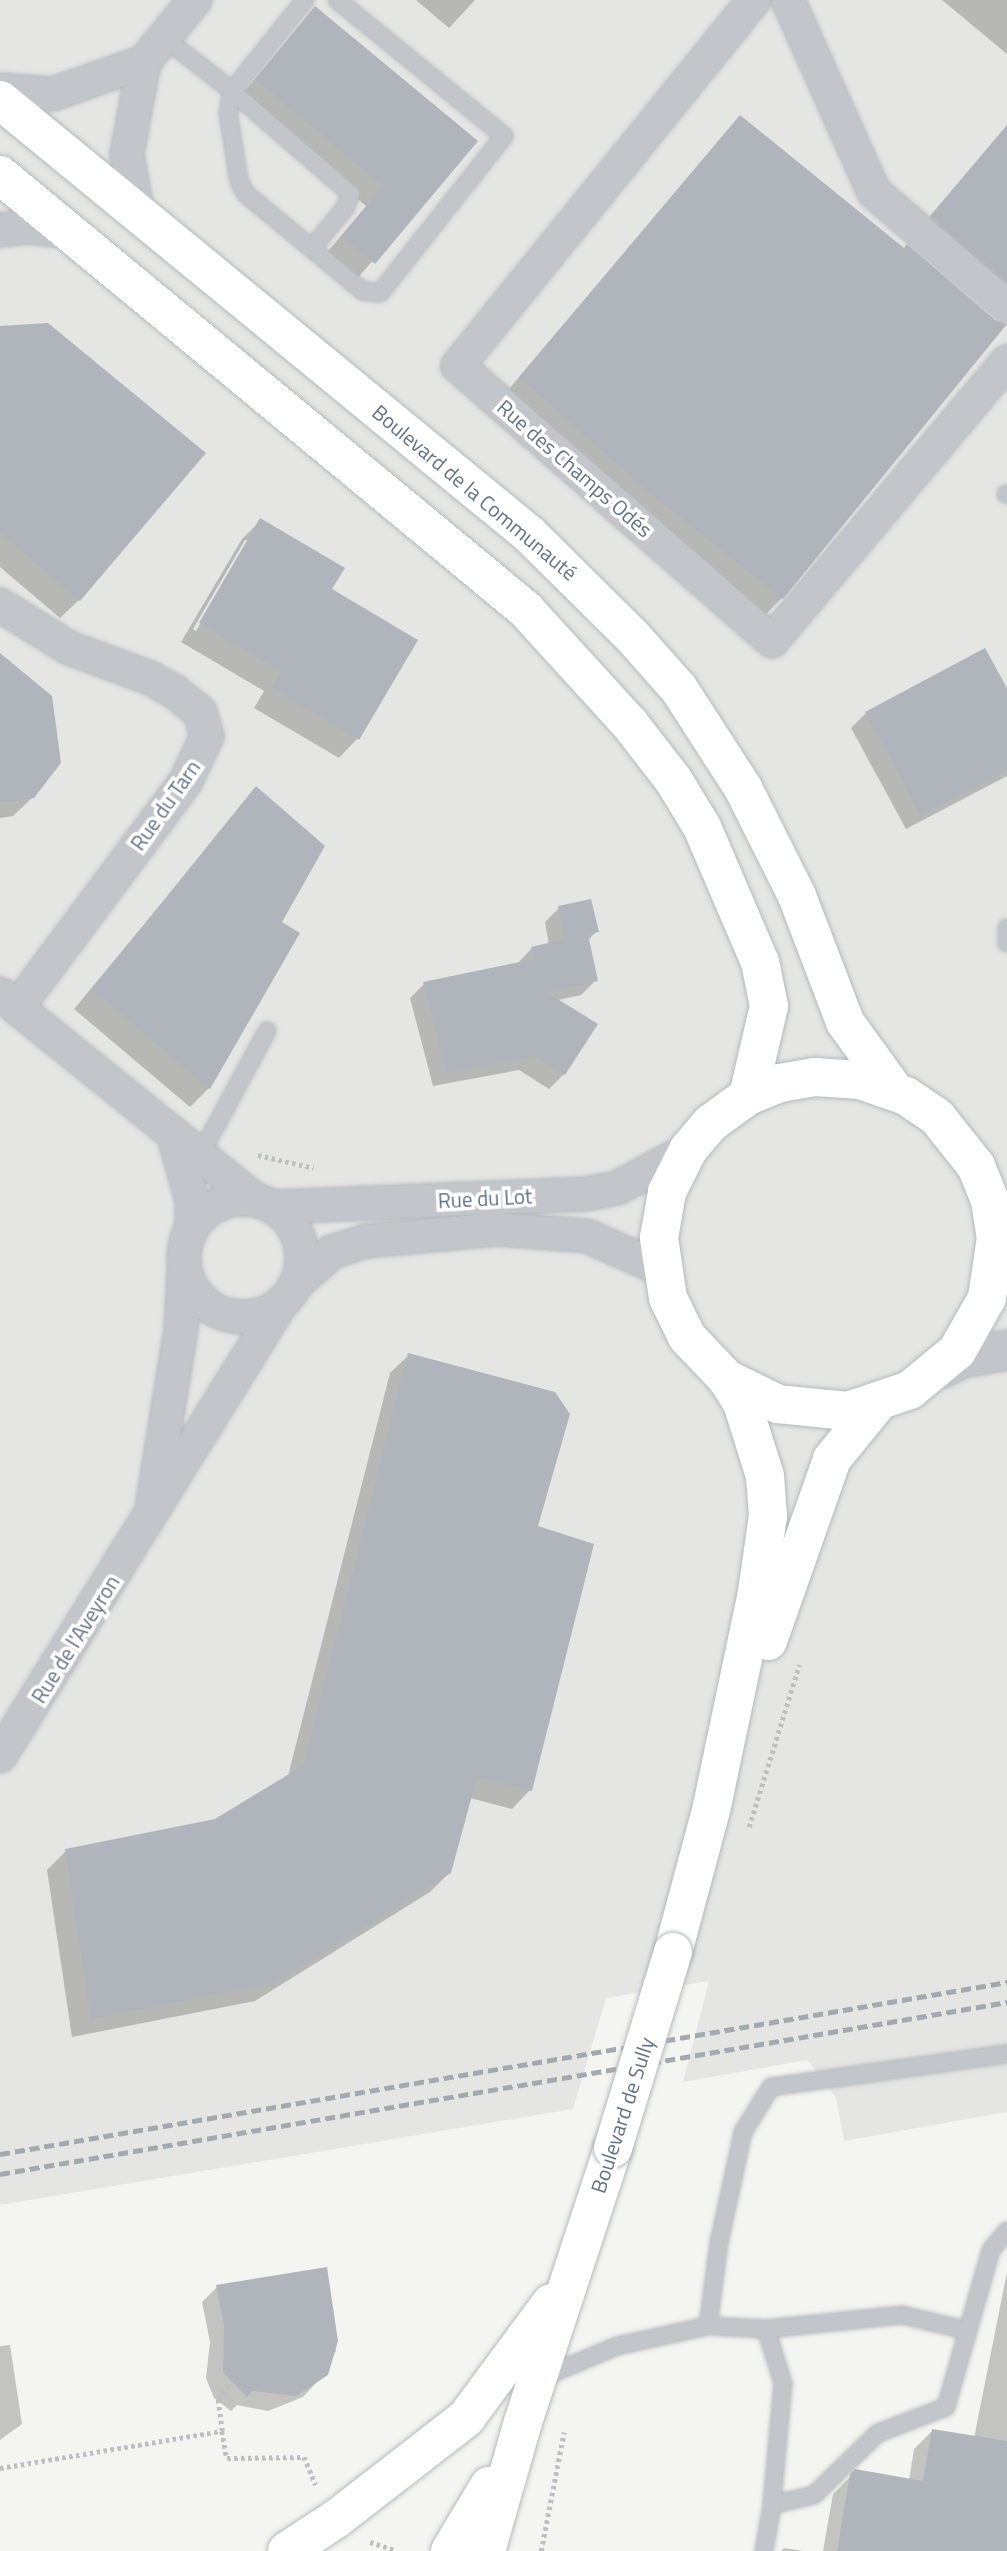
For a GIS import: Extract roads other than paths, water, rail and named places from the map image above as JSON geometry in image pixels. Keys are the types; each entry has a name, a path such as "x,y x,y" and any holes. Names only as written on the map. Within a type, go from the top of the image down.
{"main road":[{"name":"Boulevard de la Communauté","path":"0,100 529,534 582,582 679,689 770,838 853,1037 894,1090"},
{"path":"0,175 525,609 638,734 702,827 761,961 768,1006 748,1096"},
{"path":"814,1077 849,1077 894,1090 937,1117 963,1144 982,1177 1000,1223 987,1298 971,1331 940,1369 910,1390 876,1405 834,1412 792,1408 751,1394 727,1378 696,1349 680,1325 661,1269 663,1208 688,1150 711,1123 748,1096 780,1083 814,1077"},
{"path":"712,1805 757,1592 768,1516 757,1445 727,1378"},
{"path":"712,1805 832,1459 876,1405"},
{"name":"Boulevard de Sully","path":"523,2422 613,2148 673,1952 712,1805"},
{"path":"287,2551 336,2519 466,2418 569,2279"},
{"path":"450,2551 523,2422"},
{"path":"486,2551 523,2422"}],"street":[{"path":"138,215 127,154 145,62 195,0"},
{"name":"Rue des Champs Odés","path":"754,0 458,366 772,641 1007,362"},
{"path":"788,0 874,192 1007,306"},
{"path":"0,90 53,94 145,62"},
{"path":"0,230 27,227 70,232"},
{"name":"Rue du Tarn","path":"0,605 69,648 150,678 174,692 200,712 206,736 186,781 9,1001"},
{"path":"9,1001 174,1136 205,1145 264,1204 289,1222 299,1239 302,1264 289,1293 246,1317 220,1312 196,1294 184,1266 192,1227 190,1190 174,1136"},
{"name":"Rue du Lot","path":"264,1204 586,1194 617,1188 688,1150"},
{"path":"192,1227 214,1206 233,1199 264,1204"},
{"name":"Rue du Lot","path":"289,1293 332,1252 366,1241 518,1228 587,1236 661,1269"},
{"name":"Rue de l'Aveyron","path":"149,1521 181,1329 184,1266"},
{"name":"Rue de l'Aveyron","path":"0,1756 289,1293"},
{"path":"940,1369 963,1358 1007,1350"}],"lane":[{"path":"305,0 232,91 228,113 239,181 246,194 363,291 380,293 504,136 337,0"},
{"path":"163,37 232,91 351,194 345,208 312,248"},
{"path":"1007,928 1007,943"},
{"path":"205,1145 267,1031"},
{"path":"708,2326 719,2243 743,2132 771,2087 1007,2054"},
{"path":"772,2505 814,2495 878,2434 946,2407 965,2330 991,2250 1007,2231"},
{"path":"537,2379 617,2346 708,2326 766,2329 901,2315 965,2330"},
{"path":"764,2551 772,2505 783,2383 766,2329"}],"railway":[{"path":"0,2154 1007,1982"},
{"path":"0,2174 1007,2002"}]}
